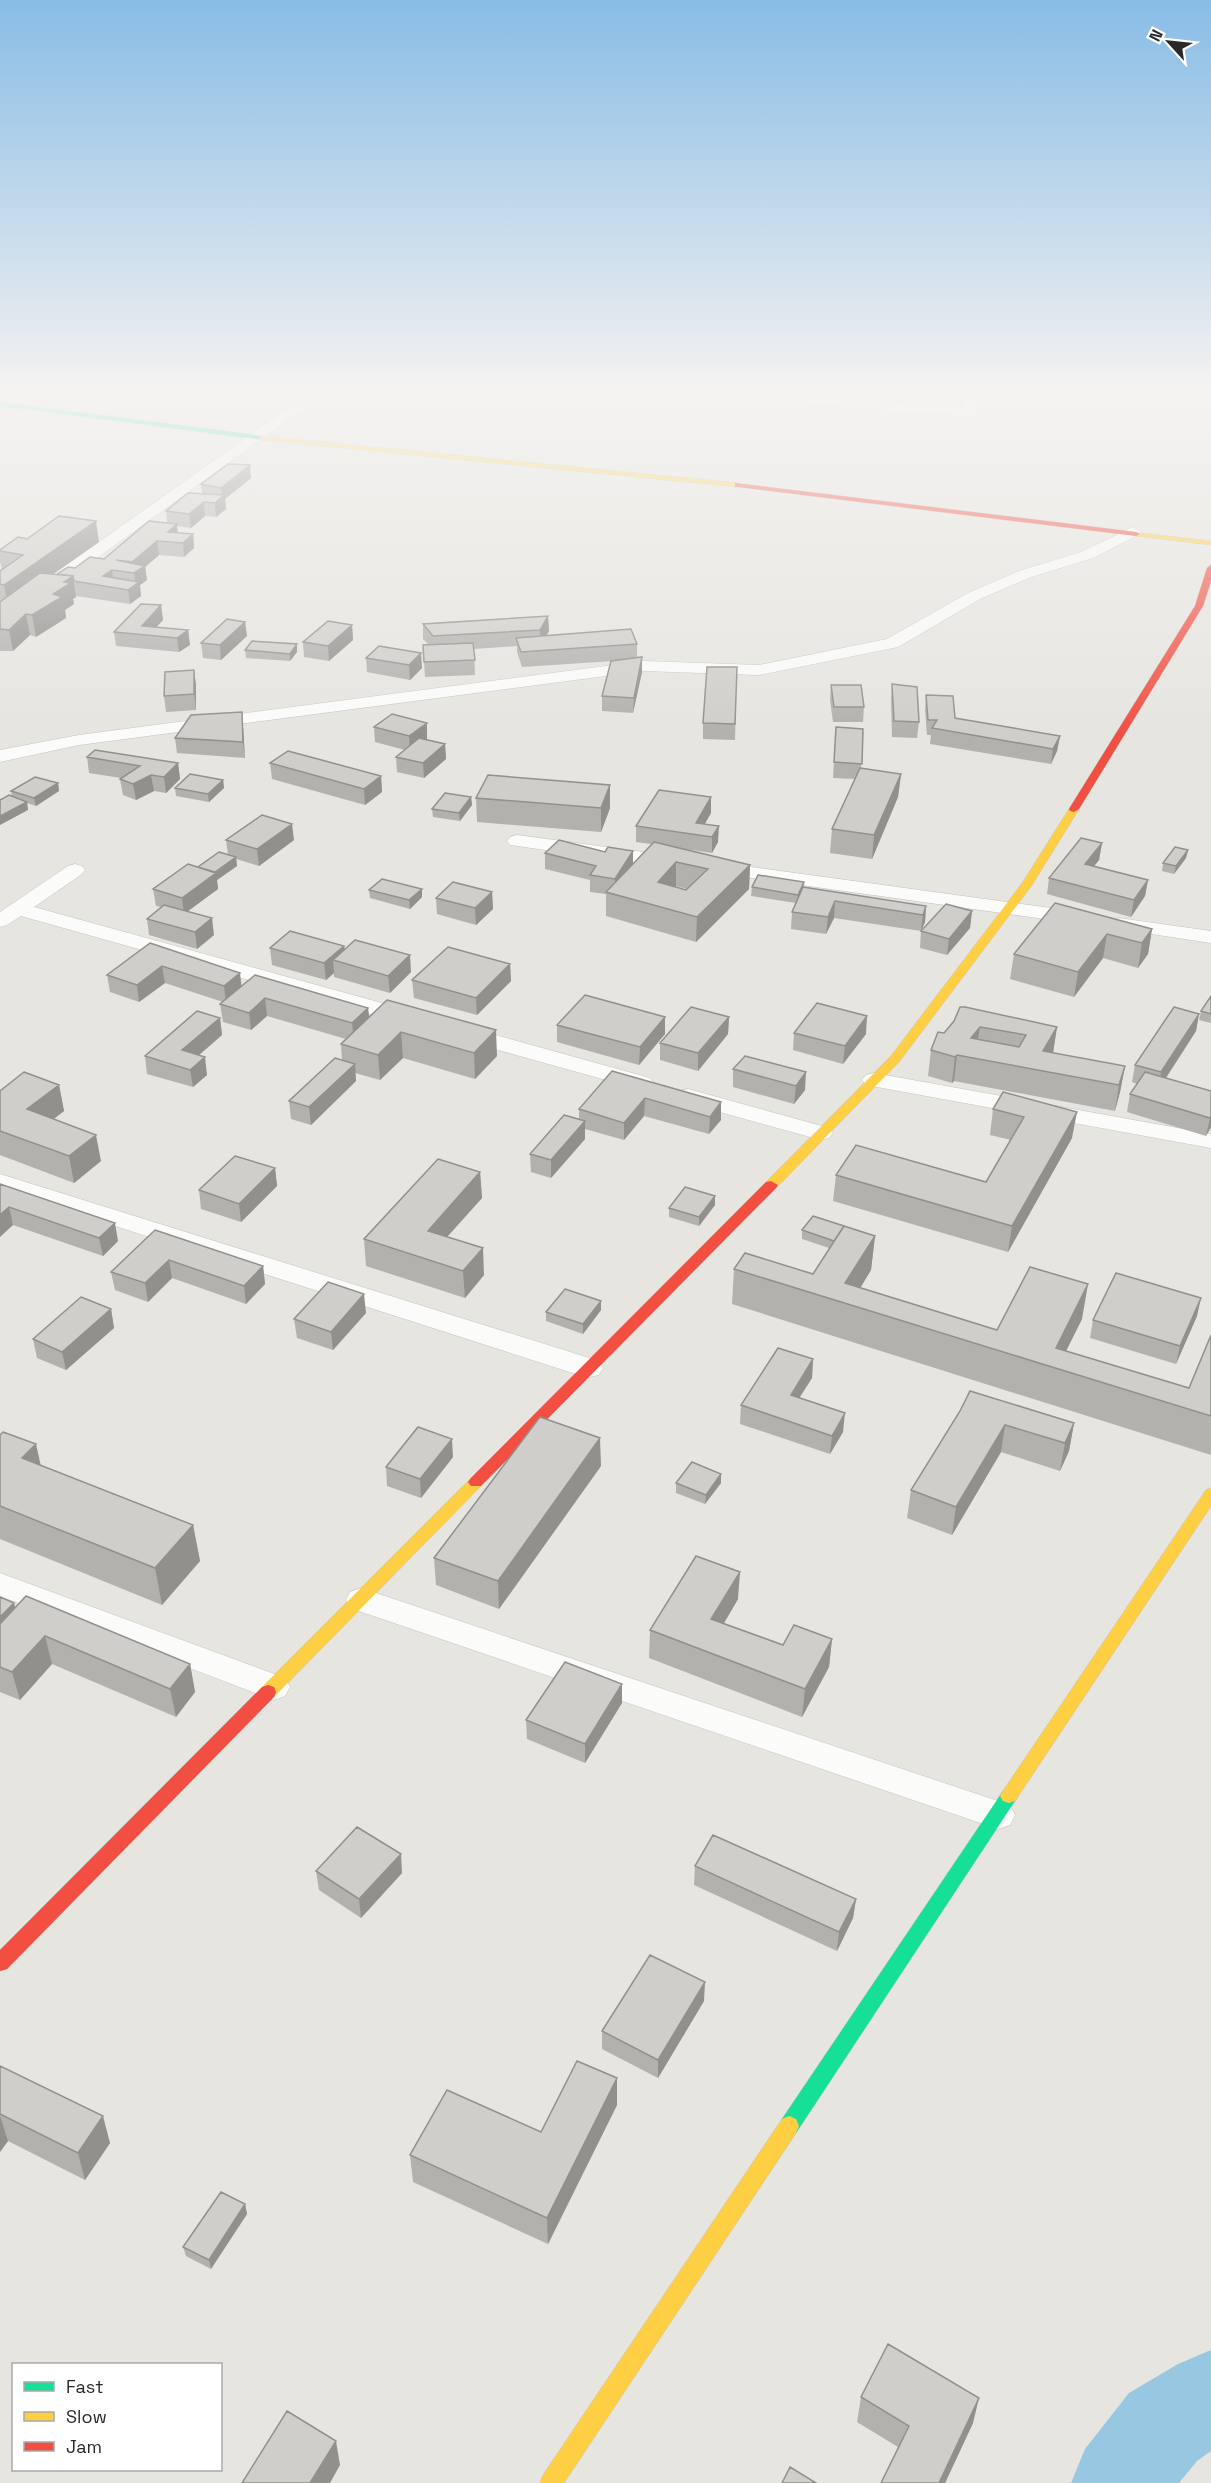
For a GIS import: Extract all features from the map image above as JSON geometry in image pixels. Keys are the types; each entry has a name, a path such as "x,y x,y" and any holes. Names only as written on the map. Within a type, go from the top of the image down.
{"street":[{"path":"0,620 164,503"},
{"path":"889,503 1211,543"},
{"path":"0,756 79,740 644,666 759,670 892,643 974,596 1024,574 1087,555 1133,532"},
{"path":"0,1963 895,1059 1028,883 1199,606 1211,568"},
{"path":"517,841 1211,938"},
{"path":"9,915 75,870"},
{"path":"9,915 437,1026 821,1133"},
{"path":"874,1080 1211,1141"},
{"path":"0,1181 589,1368"},
{"path":"551,2483 1211,1494"},
{"path":"0,1584 274,1687"},
{"path":"361,1600 998,1815"}],"building":[{"path":"176,503 203,503 189,514 166,511"},
{"path":"59,516 96,521 4,585 0,584 0,571 23,555 0,550 18,537 27,539"},
{"path":"149,521 177,524 168,532 193,534 183,543 157,541 132,562 116,560 145,566 134,573 112,570 103,576 139,582 128,590 74,581 73,576 57,574 68,567 75,568 90,557 104,559"},
{"path":"40,573 73,576 64,582 71,583 53,594 62,597 32,615 26,614 9,630 0,629 0,602"},
{"path":"141,604 161,605 142,626 188,630 177,638 114,632"},
{"path":"548,616 540,630 433,636 423,624"},
{"path":"227,619 245,622 220,645 201,643"},
{"path":"328,621 352,625 328,646 303,642"},
{"path":"631,629 637,644 521,652 516,638"},
{"path":"252,641 297,644 290,654 245,650"},
{"path":"473,643 475,660 424,662 423,645"},
{"path":"379,646 421,653 409,665 366,658"},
{"path":"642,657 634,698 602,696 611,661"},
{"path":"707,667 737,667 735,724 703,723"},
{"path":"194,670 194,694 164,696 165,672"},
{"path":"892,684 917,687 919,722 894,721"},
{"path":"831,685 861,685 864,707 834,707"},
{"path":"926,695 953,696 955,718 1060,736 1053,749 932,728 937,720 928,720"},
{"path":"242,712 243,742 175,738 191,715"},
{"path":"392,714 427,723 409,736 374,727"},
{"path":"836,727 863,729 862,764 834,762"},
{"path":"419,738 445,744 423,763 396,757"},
{"path":"95,750 178,763 164,777 151,775 133,784 120,779 140,766 87,757"},
{"path":"288,751 381,776 364,789 270,763"},
{"path":"860,768 901,774 874,835 832,829"},
{"path":"190,774 223,780 208,794 175,788"},
{"path":"488,775 610,785 601,808 476,798"},
{"path":"35,777 58,783 34,798 11,791"},
{"path":"659,790 711,797 696,823 719,826 712,837 636,826"},
{"path":"445,793 471,797 459,813 432,809"},
{"path":"9,795 27,802 0,816 0,800"},
{"path":"262,815 292,824 257,849 226,840"},
{"path":"1081,838 1102,843 1085,864 1148,880 1134,900 1049,878"},
{"path":"559,840 605,852 608,847 633,851 615,879 590,875 596,866 545,853"},
{"path":"654,842 750,865 697,917 606,892","holes":["676,862 708,869 686,890 658,882"]},
{"path":"1175,847 1188,850 1176,866 1163,863"},
{"path":"219,852 236,857 215,872 198,867"},
{"path":"188,864 216,873 182,898 153,889"},
{"path":"758,875 804,882 798,895 752,887"},
{"path":"382,879 422,889 409,900 369,890"},
{"path":"453,882 492,892 475,908 436,898"},
{"path":"803,887 926,906 923,915 835,901 828,917 792,912"},
{"path":"1055,903 1152,929 1142,943 1107,934 1078,972 1014,954"},
{"path":"946,904 972,911 949,939 921,931"},
{"path":"164,905 212,918 195,932 147,919"},
{"path":"290,931 344,946 324,963 270,948"},
{"path":"355,940 410,955 388,976 333,960"},
{"path":"150,943 240,973 224,986 162,966 137,985 107,975"},
{"path":"448,947 510,964 476,998 412,980"},
{"path":"255,975 368,1008 352,1023 265,998 249,1013 220,1004"},
{"path":"585,995 665,1017 640,1047 557,1025"},
{"path":"1211,996 1211,1014 1201,1011"},
{"path":"387,1000 496,1030 474,1053 401,1032 378,1055 341,1044"},
{"path":"817,1003 867,1016 845,1046 794,1033"},
{"path":"691,1007 729,1017 698,1053 660,1043"},
{"path":"960,1007 965,1007 1057,1027 1043,1051 1125,1066 1119,1085 957,1055 955,1057 931,1050 938,1032 944,1033 954,1021","holes":["980,1027 1026,1035 1019,1047 971,1038"]},
{"path":"1174,1007 1199,1014 1161,1072 1135,1065"},
{"path":"197,1011 220,1018 182,1050 205,1057 190,1070 145,1056"},
{"path":"745,1056 806,1072 796,1086 733,1069"},
{"path":"335,1058 355,1064 309,1107 289,1101"},
{"path":"612,1071 721,1102 710,1117 645,1098 624,1123 579,1109"},
{"path":"24,1072 59,1085 27,1109 96,1135 69,1156 0,1131 0,1091"},
{"path":"1145,1072 1211,1091 1210,1118 1130,1094"},
{"path":"1003,1092 1077,1112 1012,1226 836,1175 856,1145 986,1182 1024,1117 993,1109"},
{"path":"564,1115 585,1121 551,1160 530,1154"},
{"path":"235,1156 275,1168 239,1204 199,1190"},
{"path":"438,1159 480,1172 428,1231 483,1248 463,1271 364,1239"},
{"path":"0,1184 115,1223 99,1238 9,1207 0,1215"},
{"path":"685,1187 715,1196 699,1217 669,1208"},
{"path":"813,1216 844,1226 834,1241 802,1230"},
{"path":"844,1226 875,1236 845,1283 997,1330 1030,1267 1088,1284 1056,1348 1189,1388 1211,1335 1211,1416 734,1269 745,1253 813,1274"},
{"path":"155,1230 263,1266 244,1286 169,1260 145,1283 111,1272"},
{"path":"1116,1273 1201,1298 1180,1346 1093,1320"},
{"path":"328,1282 364,1294 331,1332 294,1319"},
{"path":"565,1289 601,1301 583,1324 546,1312"},
{"path":"81,1297 111,1309 62,1352 33,1339"},
{"path":"778,1348 813,1359 791,1395 845,1413 832,1436 741,1405"},
{"path":"970,1391 1074,1423 1065,1443 1005,1425 956,1507 911,1490"},
{"path":"540,1417 600,1438 498,1581 434,1558"},
{"path":"418,1427 452,1439 420,1479 386,1467"},
{"path":"3,1432 36,1444 22,1458 193,1525 155,1568 0,1506 0,1435"},
{"path":"692,1462 721,1474 706,1495 676,1483"},
{"path":"696,1556 740,1572 711,1619 783,1645 794,1625 832,1639 805,1689 650,1630"},
{"path":"26,1596 190,1664 170,1689 45,1636 12,1672 0,1667 0,1624"},
{"path":"0,1597 14,1603 0,1617"},
{"path":"565,1662 622,1684 585,1744 526,1720"},
{"path":"357,1827 401,1854 359,1899 316,1871"},
{"path":"713,1835 856,1899 839,1932 695,1866"},
{"path":"650,1955 705,1982 658,2060 602,2031"},
{"path":"577,2061 617,2078 547,2218 410,2155 447,2090 541,2132"},
{"path":"0,2066 103,2116 78,2153 0,2114"},
{"path":"221,2192 245,2204 209,2260 183,2247"},
{"path":"888,2344 979,2398 939,2483 881,2483 909,2426 861,2397"},
{"path":"287,2411 336,2441 310,2483 242,2483"},
{"path":"790,2467 816,2483 782,2483"}],"waterway":[{"path":"1119,2483 1163,2427 1211,2397"}],"traffic: fast":[{"path":"789,2126 1009,1796"}],"traffic: slow":[{"path":"1136,534 1211,543"},
{"path":"771,1185 895,1059 1028,883 1074,809"},
{"path":"268,1692 476,1482"},
{"path":"1009,1796 1211,1494"},
{"path":"551,2483 789,2126"}],"traffic: jam":[{"path":"883,503 1136,534"},
{"path":"1074,809 1199,606 1211,568"},
{"path":"476,1482 771,1185"},
{"path":"0,1963 268,1692"}]}
